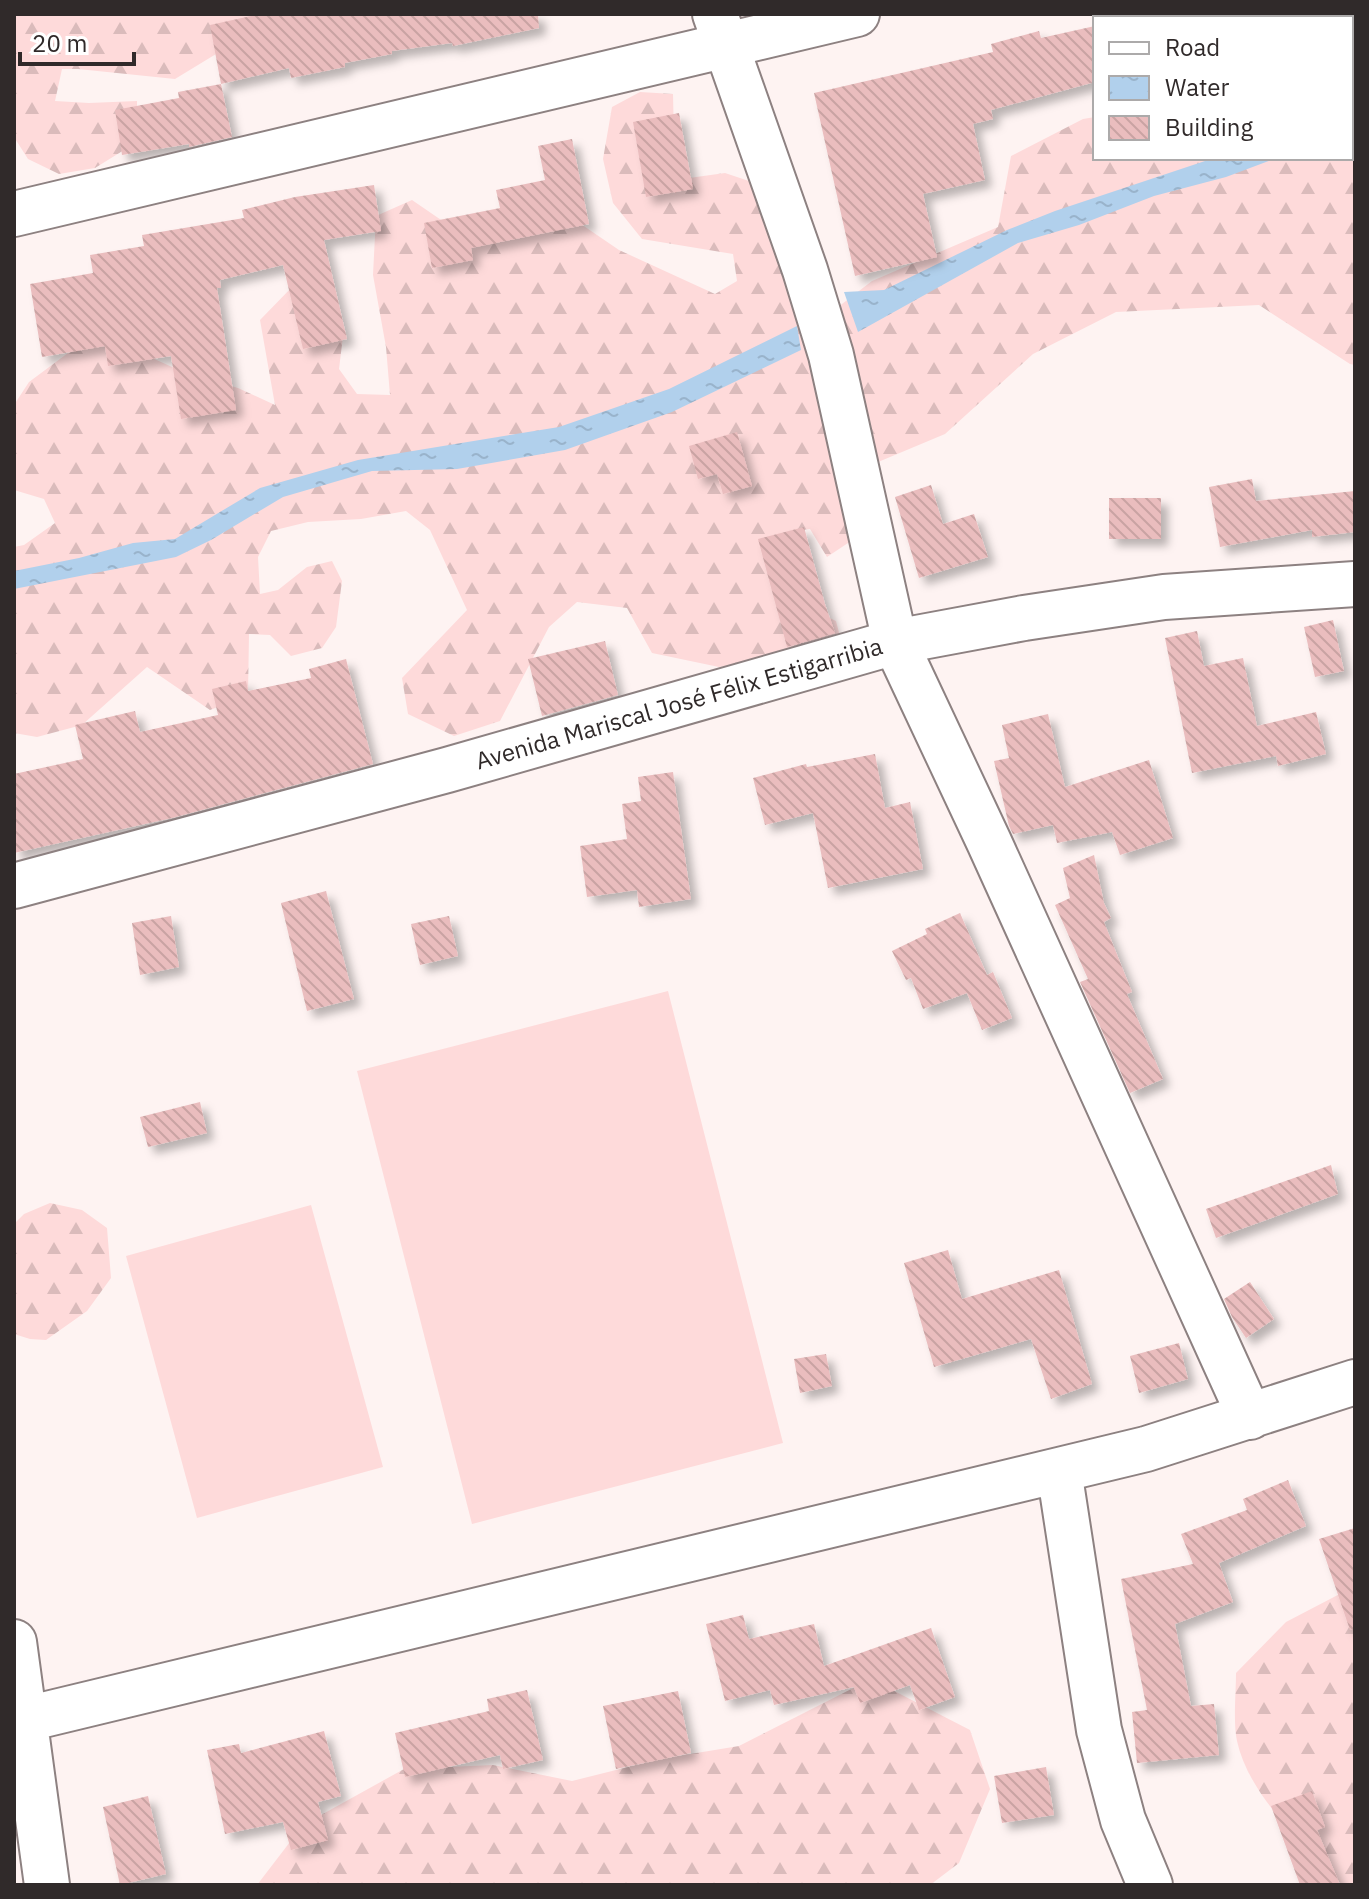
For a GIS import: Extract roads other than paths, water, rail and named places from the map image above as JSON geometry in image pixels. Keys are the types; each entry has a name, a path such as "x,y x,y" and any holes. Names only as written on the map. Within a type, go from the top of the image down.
{"street":[{"path":"14,214 720,30 857,14"},
{"path":"720,30 805,270 831,355 895,642 1250,1417"},
{"name":"Avenida Mariscal José Félix Estigarribia","path":"14,886 447,770 895,642 1164,597 1355,584"},
{"path":"20,1720 1146,1449 1355,1382"},
{"path":"1059,1470 1099,1730 1123,1820 1150,1885"},
{"path":"14,1642 20,1720 47,1885"}],"water":[{"path":"1208,160 1272,160 1018,243 858,332 844,292 884,290 1007,230"},
{"path":"797,326 801,350 672,412 565,450 457,469 372,471 283,497 176,557 14,589 14,571 133,543 175,539 260,488 358,460 559,427 669,389"}]}
